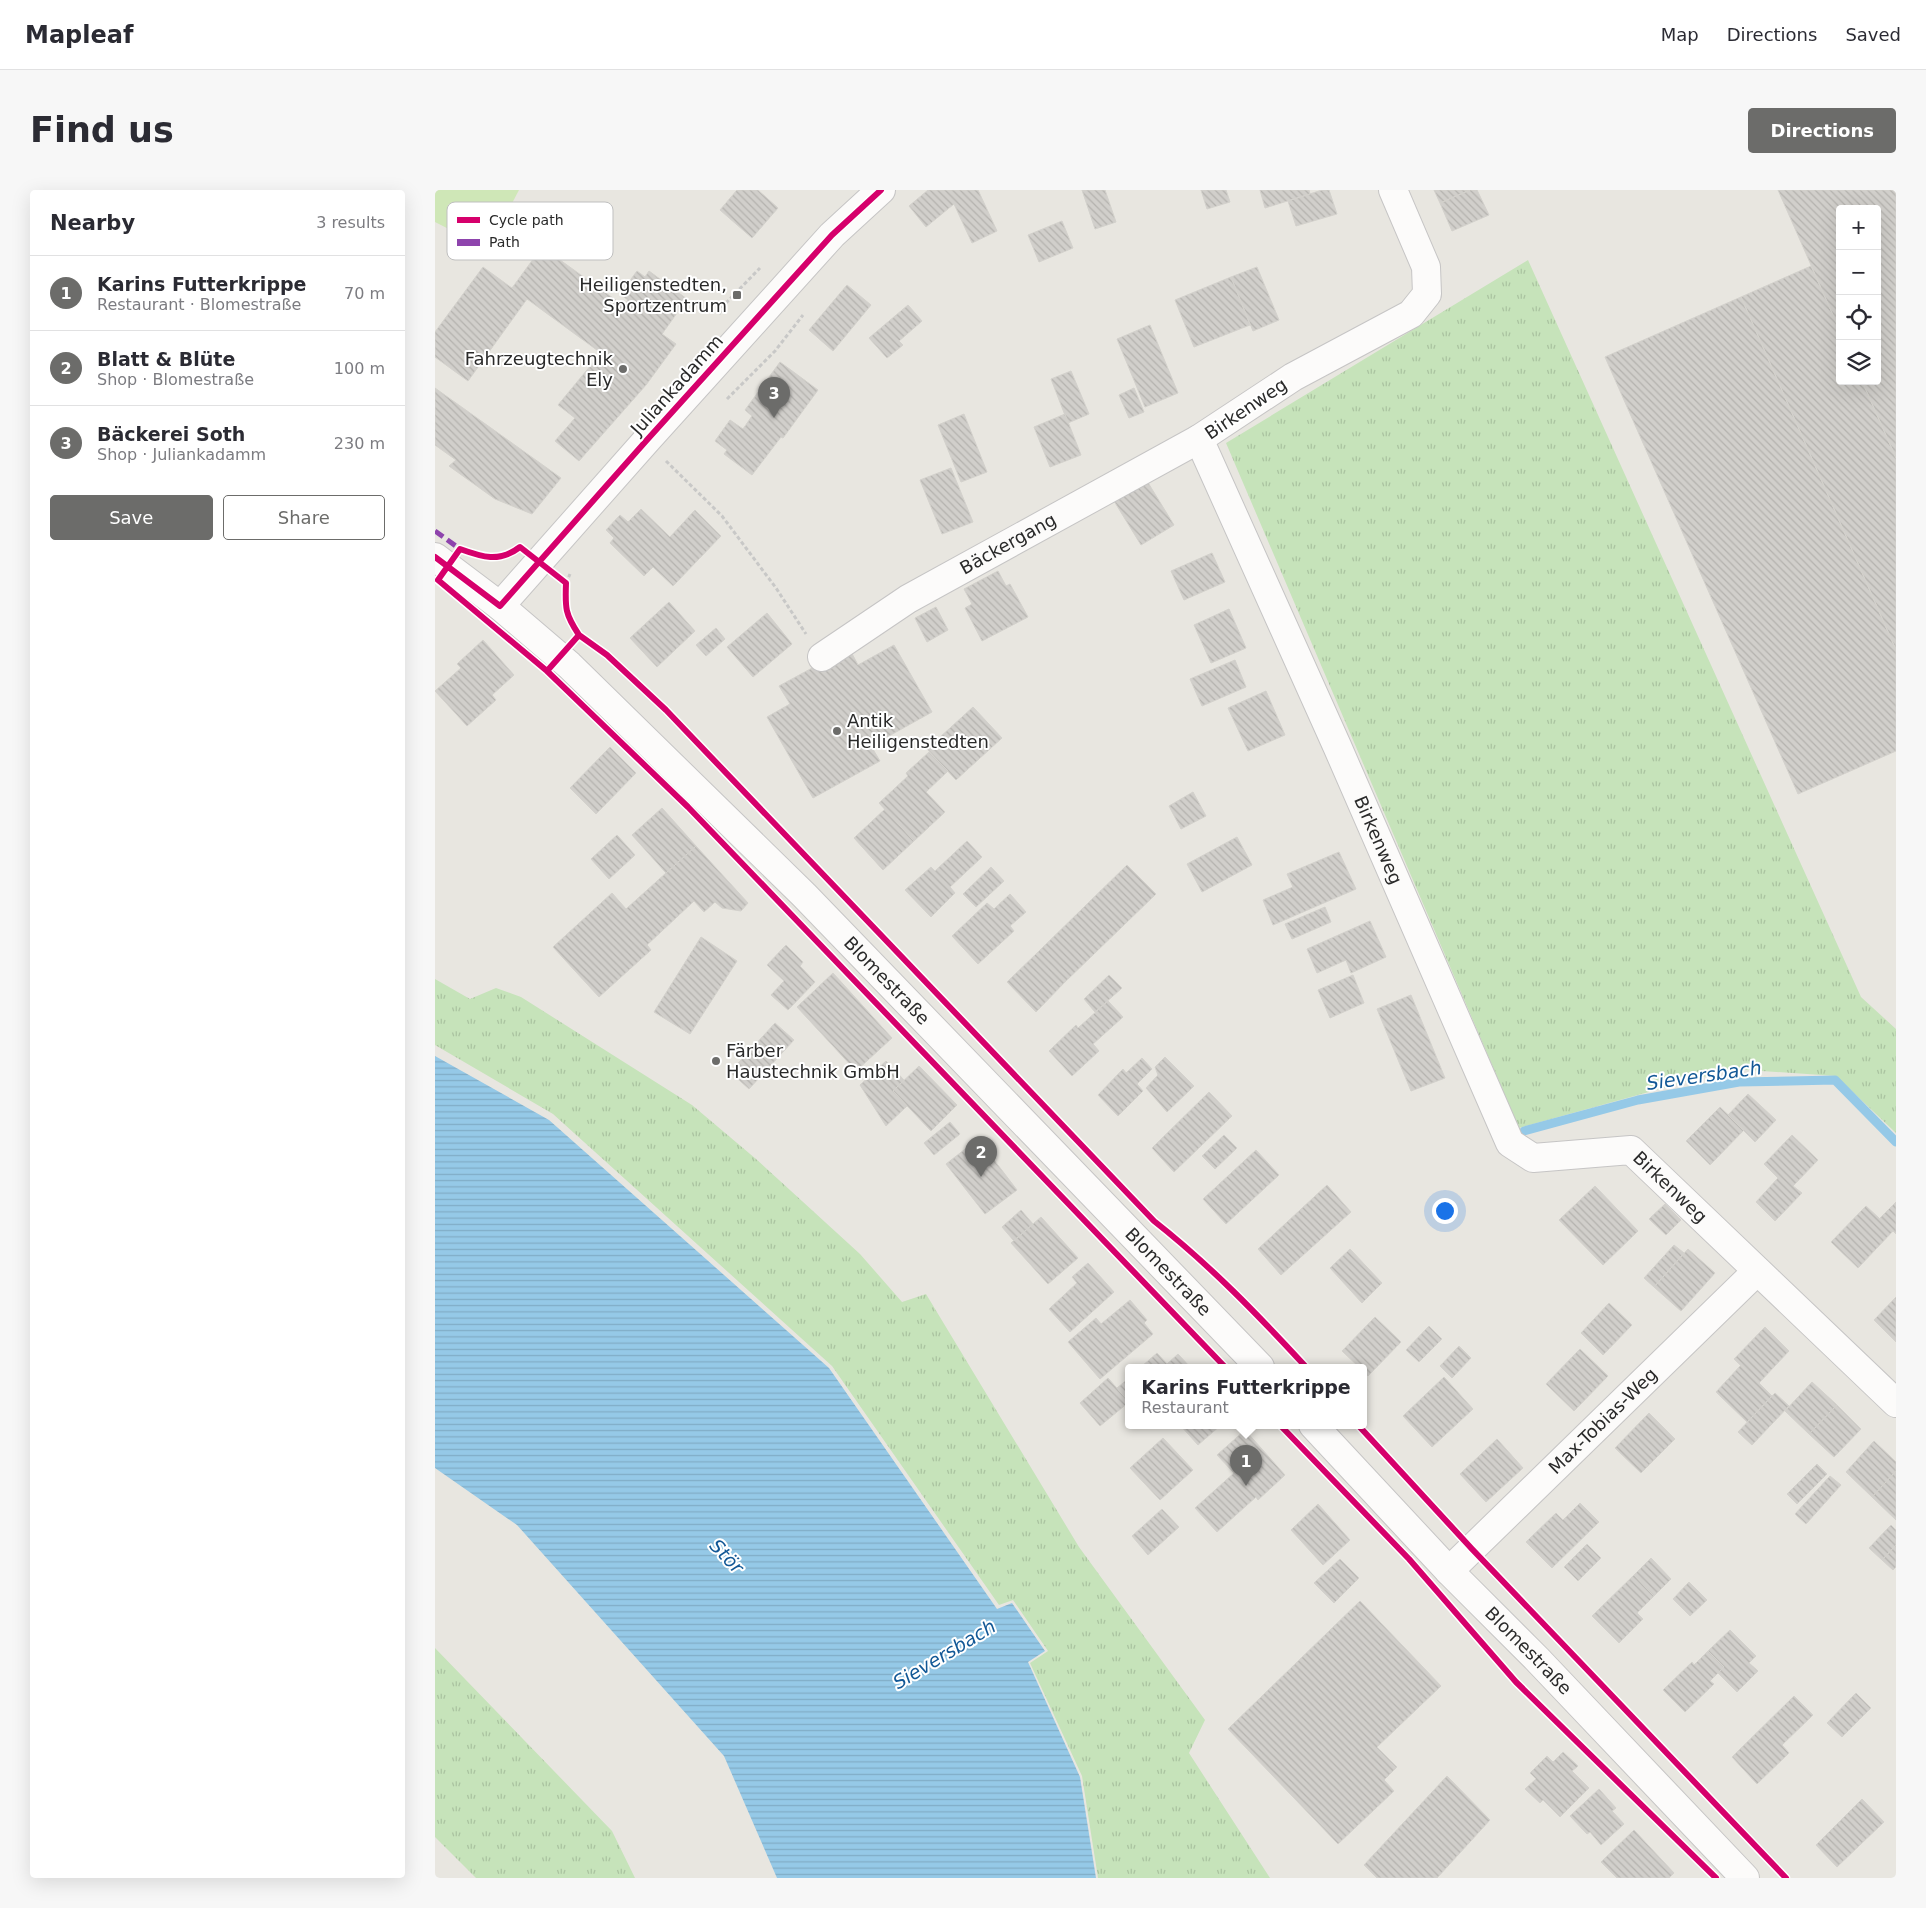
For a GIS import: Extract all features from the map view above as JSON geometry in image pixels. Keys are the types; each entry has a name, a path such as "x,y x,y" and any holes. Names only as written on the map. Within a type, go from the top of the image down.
{"street":[{"name":"Juliankadamm","path":"500,606 832,235 881,190"},
{"name":"Birkenweg","path":"1393,190 1426,267 1427,294 1411,314 1293,377 1199,439 1333,737 1510,1143 1533,1158 1631,1150 1896,1403"},
{"name":"Bäckergang","path":"822,657 908,599 1199,439"},
{"name":"Blomestraße","path":"435,557 500,606 569,665 804,895 1257,1364"},
{"name":"Max-Tobias-Weg","path":"1449,1571 1757,1271"},
{"name":"Blomestraße","path":"1317,1429 1449,1571 1537,1660 1745,1878"}],"path":[{"path":"646,441 722,516 776,588 822,657"}],"green space":[{"path":"435,190 519,190 513,202 447,202 447,228 435,222"},
{"path":"1528,260 1861,997 1896,1029 1896,1133 1836,1076 1732,1069 1519,1128 1226,443"},
{"path":"435,979 470,999 496,988 521,997 692,1105 756,1159 860,1254 902,1302 926,1294 1079,1547 1205,1720 1189,1753 1270,1878 1098,1878 1082,1776 1030,1663 1048,1651 1013,1600 999,1605 832,1366 553,1114 435,1045"},
{"path":"435,1648 612,1831 635,1878 476,1878 435,1837"}],"water":[{"name":"Stör","path":"435,1056 549,1120 829,1368 997,1609 1012,1603 1045,1651 1028,1662 1080,1777 1096,1878 777,1878 724,1756 517,1525 435,1468"}],"building":[{"path":"737,190 758,190 778,208 752,238 720,210"},
{"path":"928,190 978,190 997,231 972,243 954,204 926,227 909,206"},
{"path":"1082,190 1105,190 1116,222 1095,229"},
{"path":"1201,190 1226,190 1230,202 1207,209"},
{"path":"1260,190 1309,190 1310,194 1265,208"},
{"path":"1322,190 1329,190 1337,214 1296,226 1288,201"},
{"path":"1434,190 1470,190 1440,203"},
{"path":"1470,190 1477,190 1489,215 1452,231 1440,203"},
{"path":"1778,190 1896,190 1896,458 1864,385 1881,385 1881,205 1836,205 1836,322"},
{"path":"1062,221 1073,248 1039,262 1028,235"},
{"name":"Fahrzeugtechnik Ely","path":"532,260 560,260 624,306 628,300 620,294 637,271 645,277 649,271 687,299 662,334 676,344 646,385 579,461 555,441 575,418 558,405 601,353 512,288"},
{"path":"1811,266 1836,322 1836,385 1864,385 1896,458 1896,650 1741,297"},
{"path":"483,267 527,299 468,381 435,357 435,332"},
{"path":"1257,267 1279,320 1253,331 1231,277"},
{"path":"1231,277 1250,325 1194,347 1175,300"},
{"path":"847,285 871,305 833,351 809,330"},
{"path":"1741,297 1896,650 1896,751 1798,794 1605,357"},
{"path":"908,305 922,321 899,341 903,345 887,358 869,338"},
{"path":"1150,325 1178,393 1145,407 1117,339"},
{"path":"780,362 818,390 783,438 781,437 752,475 724,454 727,450 715,441 730,420 743,429 752,416 745,410"},
{"path":"1071,371 1089,414 1068,423 1051,379"},
{"path":"435,388 561,478 532,514 495,499 449,466 456,460 435,445"},
{"path":"1134,388 1144,412 1129,418 1119,395"},
{"path":"964,414 987,472 961,482 938,425"},
{"path":"1065,414 1081,455 1050,467 1034,427"},
{"path":"951,468 973,522 942,534 920,480"},
{"path":"1147,481 1174,525 1141,545 1114,501"},
{"path":"641,509 670,537 695,510 721,536 673,586 653,567 644,576 610,543 614,538 606,530 620,515 628,522"},
{"path":"1212,553 1225,582 1184,600 1171,571"},
{"path":"998,571 1006,586 1010,584 1028,617 982,641 965,608 972,604 964,589"},
{"path":"669,602 695,631 657,667 630,638"},
{"path":"936,607 948,630 927,642 915,618"},
{"path":"1229,609 1246,648 1211,663 1194,625"},
{"path":"767,613 792,644 753,677 727,647"},
{"path":"716,628 725,639 706,656 696,645"},
{"path":"483,640 514,675 492,695 496,700 467,726 435,691 461,668 457,664"},
{"name":"Antik Heiligenstedten","path":"894,645 932,712 871,746 880,761 813,798 767,717 790,704 779,686 849,648 858,665"},
{"path":"1235,660 1246,687 1202,706 1190,679"},
{"path":"1266,691 1285,735 1248,751 1228,708"},
{"path":"973,707 1002,738 956,780 927,749"},
{"path":"610,747 636,773 596,814 570,788"},
{"path":"929,752 948,771 926,792 945,812 914,841 879,803 908,776 906,773"},
{"path":"1193,792 1206,816 1181,829 1169,806"},
{"path":"662,808 696,846 666,873 632,835"},
{"path":"885,809 914,841 883,870 854,838"},
{"path":"617,835 635,855 609,879 591,859"},
{"path":"1237,837 1252,865 1202,892 1187,864"},
{"path":"967,841 982,857 950,887 955,893 931,917 905,890 931,867 935,871"},
{"path":"696,846 748,903 741,911 722,908 715,902 704,912 694,901 647,945 651,950 599,997 553,947 612,893 626,909"},
{"path":"1339,852 1356,889 1273,925 1263,900 1293,887 1287,874"},
{"path":"1127,865 1156,894 1065,982 1037,953"},
{"path":"991,867 1004,881 976,907 963,894"},
{"path":"1010,894 1026,912 1010,926 1014,931 978,964 952,936 987,903 994,909"},
{"path":"1325,907 1331,922 1292,939 1285,924"},
{"path":"1370,921 1386,957 1351,973 1346,960 1317,973 1307,949"},
{"path":"701,937 737,961 690,1034 654,1012"},
{"path":"786,945 803,962 800,966 815,982 788,1010 771,995 784,981 767,965"},
{"path":"1037,953 1065,982 1036,1012 1007,982"},
{"path":"833,973 892,1038 856,1071 797,1007"},
{"path":"1109,975 1122,988 1095,1012 1084,999"},
{"path":"1353,975 1364,1003 1330,1018 1318,990"},
{"path":"1411,995 1445,1078 1411,1091 1377,1009"},
{"path":"1108,1001 1123,1017 1093,1044 1099,1051 1072,1076 1049,1051 1076,1025 1078,1028"},
{"path":"775,1023 794,1040 749,1089 730,1072"},
{"path":"1165,1057 1194,1086 1167,1112 1146,1088 1158,1075 1155,1067"},
{"path":"1142,1058 1152,1069 1137,1084 1143,1091 1118,1116 1098,1095 1123,1069 1126,1073"},
{"path":"886,1061 904,1080 893,1091 907,1106 886,1126 860,1085"},
{"path":"919,1066 957,1105 931,1131 893,1091"},
{"path":"1209,1092 1232,1116 1174,1172 1152,1148"},
{"path":"1748,1094 1776,1120 1755,1142 1728,1115"},
{"path":"1720,1107 1744,1130 1710,1165 1686,1141"},
{"path":"950,1122 960,1134 934,1155 924,1143"},
{"path":"1224,1135 1237,1148 1215,1169 1202,1156"},
{"path":"1792,1135 1818,1160 1793,1186 1802,1193 1775,1221 1756,1202 1778,1178 1764,1164"},
{"path":"978,1139 1017,1190 985,1214 946,1164"},
{"path":"1256,1150 1279,1175 1226,1224 1203,1199"},
{"path":"1327,1185 1351,1212 1281,1275 1258,1249"},
{"path":"1595,1186 1638,1231 1603,1265 1559,1220"},
{"path":"1896,1202 1896,1234 1880,1218"},
{"path":"1665,1204 1681,1220 1666,1235 1649,1219"},
{"path":"1866,1206 1893,1231 1858,1268 1831,1242"},
{"path":"1021,1210 1033,1224 1014,1241 1002,1227"},
{"path":"1041,1217 1078,1258 1048,1284 1011,1243"},
{"path":"1674,1245 1684,1253 1654,1287 1644,1278"},
{"path":"1350,1249 1382,1283 1362,1303 1330,1268"},
{"path":"1688,1249 1715,1273 1681,1311 1654,1287"},
{"path":"1088,1263 1114,1292 1070,1332 1049,1309 1077,1283 1072,1277"},
{"path":"1896,1297 1896,1342 1874,1320"},
{"path":"1130,1300 1147,1320 1144,1323 1153,1334 1100,1379 1068,1342 1096,1318 1101,1324"},
{"path":"1609,1303 1632,1325 1603,1355 1581,1333"},
{"path":"1375,1317 1401,1342 1368,1376 1367,1364 1356,1364 1342,1351"},
{"path":"1429,1326 1442,1339 1419,1362 1406,1350"},
{"path":"1765,1327 1789,1351 1759,1383 1734,1359"},
{"path":"1459,1346 1471,1358 1452,1378 1440,1366"},
{"path":"1580,1349 1608,1376 1574,1411 1546,1384"},
{"path":"1157,1353 1167,1364 1144,1364"},
{"path":"1178,1354 1187,1364 1167,1364"},
{"path":"1741,1365 1772,1396 1747,1422 1716,1392"},
{"path":"1444,1377 1473,1409 1432,1447 1403,1416"},
{"path":"1108,1378 1125,1397 1125,1405 1100,1426 1080,1403"},
{"path":"1125,1381 1125,1397 1117,1388"},
{"path":"1812,1382 1837,1405 1809,1434 1785,1411"},
{"path":"1775,1393 1789,1406 1752,1445 1738,1432"},
{"path":"1837,1405 1861,1429 1834,1457 1809,1434"},
{"path":"1649,1413 1675,1439 1641,1473 1615,1448"},
{"path":"1184,1429 1216,1429 1198,1445"},
{"path":"1245,1430 1285,1475 1258,1500 1256,1497 1217,1532 1195,1508 1234,1473 1217,1455"},
{"path":"1163,1438 1193,1470 1160,1500 1130,1468"},
{"path":"1497,1439 1523,1468 1486,1502 1460,1474"},
{"path":"1874,1441 1896,1462 1896,1471 1872,1497 1846,1472"},
{"path":"1817,1464 1827,1474 1797,1504 1787,1494"},
{"path":"1896,1471 1896,1520 1872,1497"},
{"path":"1830,1476 1841,1485 1806,1524 1795,1514"},
{"path":"1580,1503 1599,1522 1552,1568 1526,1542 1556,1513 1563,1520"},
{"path":"1318,1504 1350,1540 1323,1565 1291,1530"},
{"path":"1162,1509 1179,1527 1148,1555 1132,1536"},
{"path":"1891,1525 1896,1530 1896,1545 1882,1560 1869,1548"},
{"path":"1587,1544 1601,1558 1578,1581 1564,1567"},
{"path":"1896,1545 1896,1567 1893,1570 1882,1560"},
{"path":"1651,1558 1671,1579 1654,1596 1634,1575"},
{"path":"1340,1559 1359,1578 1334,1603 1314,1583"},
{"path":"1634,1575 1654,1596 1637,1613 1643,1619 1619,1643 1592,1616"},
{"path":"1689,1582 1707,1600 1690,1616 1673,1599"},
{"path":"1360,1601 1441,1686 1377,1747 1397,1767 1384,1780 1394,1791 1338,1844 1228,1729"},
{"path":"1730,1630 1756,1656 1749,1663 1758,1671 1737,1692 1718,1673 1724,1667 1708,1651"},
{"path":"1708,1651 1724,1667 1710,1681 1714,1684 1685,1712 1663,1690 1692,1662 1694,1665"},
{"path":"1856,1693 1871,1708 1842,1737 1827,1723"},
{"path":"1794,1696 1813,1715 1782,1745 1789,1753 1757,1784 1732,1757"},
{"path":"1563,1752 1578,1766 1572,1771 1589,1788 1560,1817 1543,1800 1540,1803 1525,1789 1536,1779 1530,1773 1547,1756 1553,1762"},
{"path":"1447,1776 1490,1820 1437,1878 1377,1878 1364,1865"},
{"path":"1599,1789 1616,1808 1612,1811 1624,1824 1601,1845 1590,1832 1587,1834 1570,1816"},
{"path":"1862,1799 1884,1822 1837,1867 1816,1845"},
{"path":"1634,1830 1674,1873 1669,1878 1617,1878 1601,1862"}],"waterway":[{"name":"Sieversbach","path":"1524,1131 1638,1100 1739,1082 1835,1080 1896,1142"}],"marked path":[{"path":"435,531 460,549"}],"cycle path":[{"path":"435,557 500,606 832,235 881,190"},
{"path":"520,547 566,583 567,610 571,622 579,635 547,671 438,580 460,549 483,556 498,557 520,547"},
{"path":"579,635 607,655 666,710 1154,1221 1195,1255 1233,1291 1303,1364"},
{"path":"547,671 688,807 1222,1364"},
{"path":"1284,1429 1409,1559 1516,1682 1716,1878"},
{"path":"1362,1429 1472,1549 1786,1878"}],"place":[{"name":"Heiligenstedten, Sportzentrum","path":"737,295"},
{"name":"Fahrzeugtechnik Ely","path":"623,369"},
{"name":"Bäckerei Soth","path":"774,418"},
{"name":"Antik Heiligenstedten","path":"837,731"},
{"name":"Färber Haustechnik GmbH","path":"716,1061"},
{"name":"Blatt & Blüte","path":"981,1177"},
{"name":"Karins Futterkrippe","path":"1246,1486"}]}
